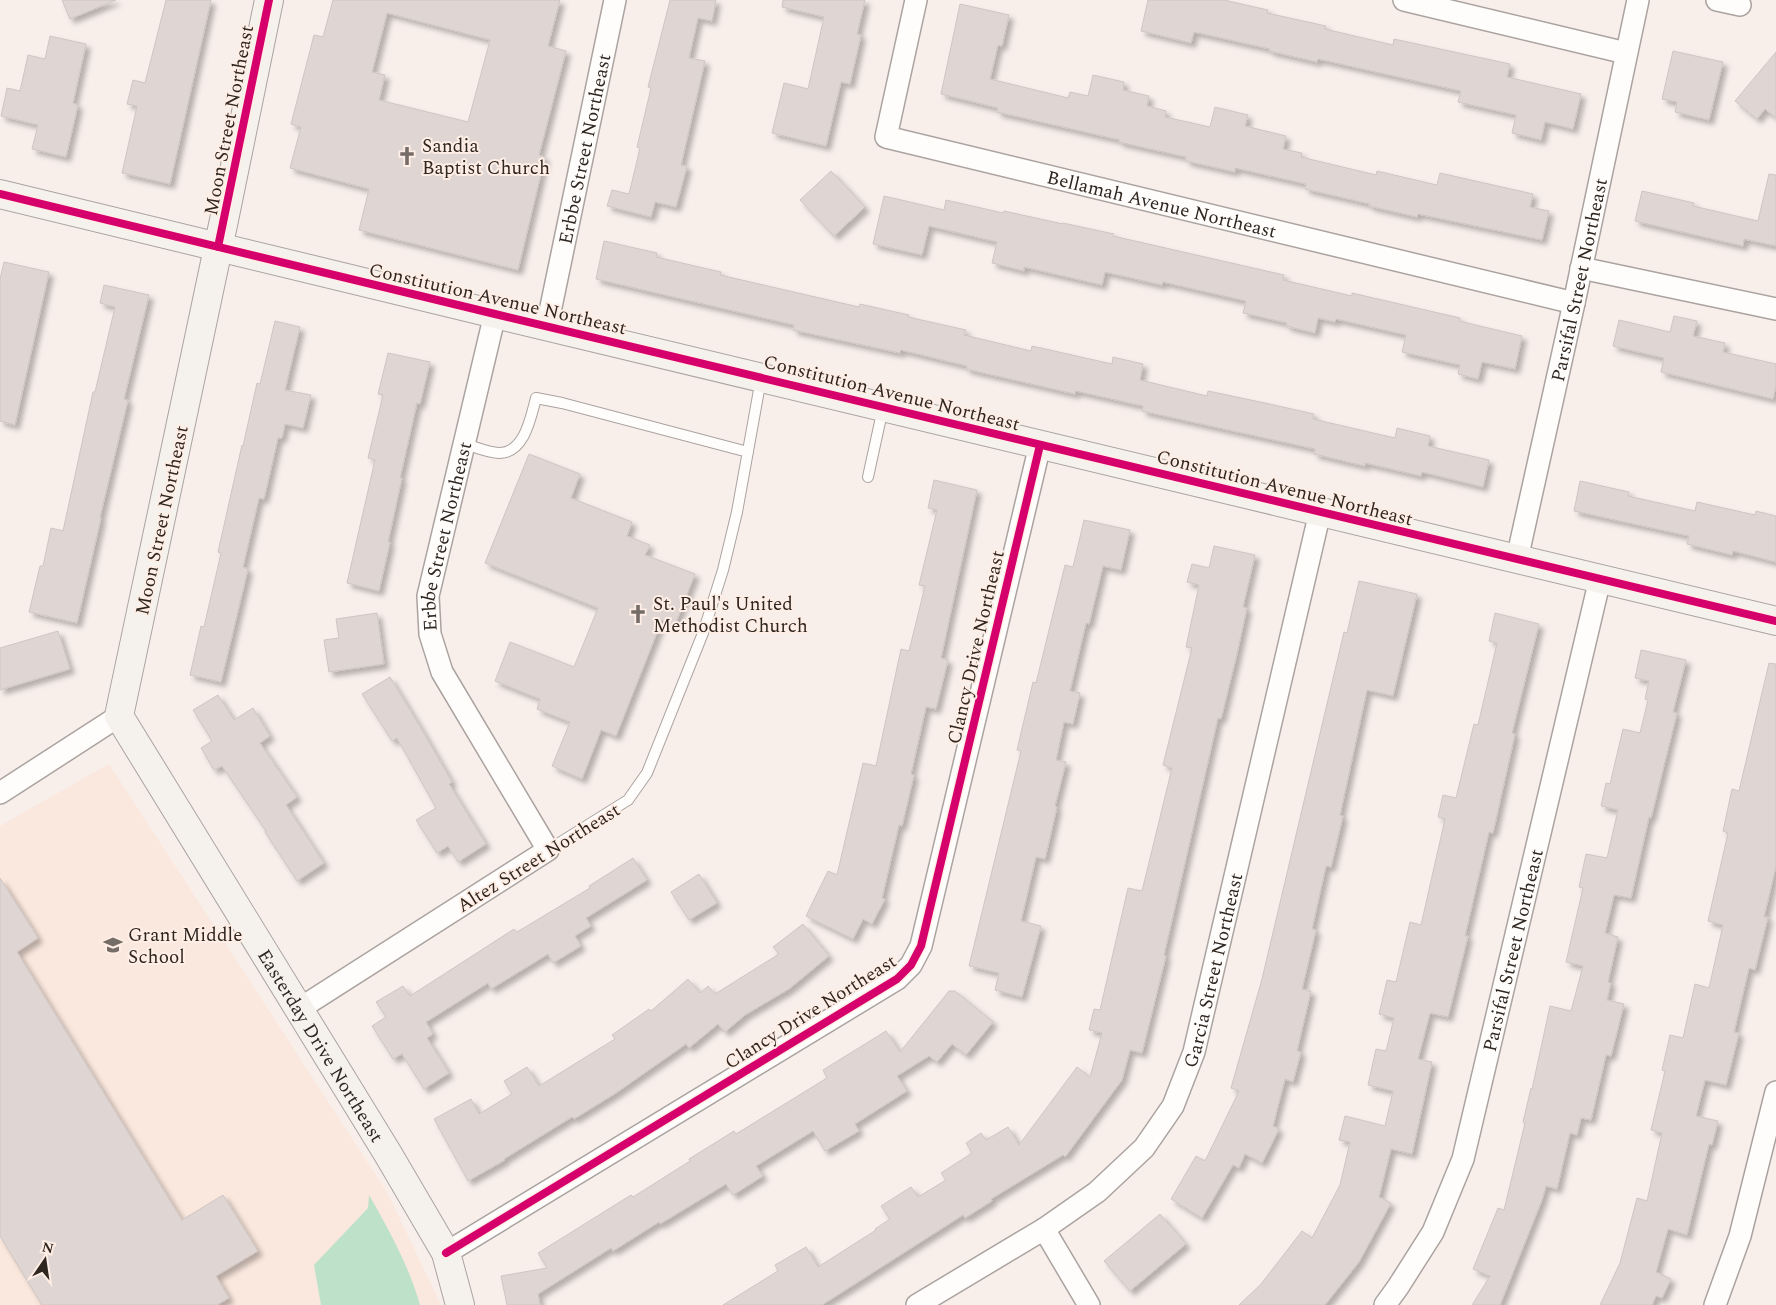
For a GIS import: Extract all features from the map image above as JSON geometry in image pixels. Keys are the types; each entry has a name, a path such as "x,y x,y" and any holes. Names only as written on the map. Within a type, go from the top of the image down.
{"street":[{"name":"Moon Street Northeast","path":"119,716 269,0"},
{"name":"Erbbe Street Northeast","path":"547,326 615,0"},
{"name":"Bellamah Avenue Northeast","path":"916,0 886,137 1574,303"},
{"path":"1404,0 1626,53"},
{"name":"Parsifal Street Northeast","path":"1517,559 1574,303 1638,0"},
{"path":"1717,0 1740,5"},
{"name":"Constitution Avenue Northeast","path":"0,194 1776,621"},
{"path":"1581,268 1776,309"},
{"name":"Erbbe Street Northeast","path":"495,314 428,596 430,634 442,672 548,850"},
{"name":"Clancy Drive Northeast","path":"446,1253 897,979 911,965 921,946 1040,445"},
{"name":"Garcia Street Northeast","path":"918,1305 1044,1229 1097,1192 1144,1148 1173,1106 1194,1052 1320,512"},
{"name":"Parsifal Street Northeast","path":"1385,1305 1433,1232 1463,1159 1600,579"},
{"path":"0,793 119,716"},
{"name":"Easterday Drive Northeast","path":"119,716 446,1253 460,1305"},
{"name":"Altez Street Northeast","path":"299,1010 548,850"},
{"path":"1715,1305 1740,1236 1776,1092"},
{"path":"1044,1229 1090,1305"}],"lane":[{"name":"Altez Street Northeast","path":"548,850 628,800 647,773 703,633 723,570 737,512 761,377"},
{"path":"465,444 500,453 512,450 525,436 536,398 748,452"},
{"path":"868,477 883,407"}],"shaded area":[{"name":"Grant Middle School","path":"109,764 388,1194 441,1305 0,1305 0,826"}],"green space":[{"path":"369,1195 404,1262 420,1305 321,1305 314,1265 368,1208"}],"building":[{"path":"62,0 116,0 70,19"},
{"path":"166,0 211,0 170,184 122,173 137,106 127,104 133,80 145,83"},
{"path":"333,0 560,0 548,46 566,51 539,155 545,157 518,270 359,230 369,189 290,168 301,127 291,124 314,35 323,37","holes":["387,13 490,40 468,122 379,100 385,75 372,72"]},
{"path":"670,0 716,0 712,21 698,18 689,58 705,61 681,165 687,166 676,207 655,202 651,217 607,206 612,190 629,194 640,148 637,147 651,88 648,87"},
{"path":"783,0 865,0 857,34 861,35 850,84 841,82 826,146 772,133 784,83 808,89 824,17 782,7"},
{"path":"1148,0 1224,0 1268,10 1267,13 1326,26 1325,29 1393,45 1394,39 1510,64 1507,77 1581,94 1573,129 1545,122 1541,140 1512,133 1516,115 1458,102 1461,91 1318,59 1317,62 1194,32 1191,43 1141,31"},
{"path":"960,4 1009,15 1002,46 998,45 990,79 1068,98 1070,92 1088,96 1093,75 1124,82 1123,90 1149,96 1147,106 1166,111 1165,117 1210,127 1215,107 1248,115 1245,126 1286,136 1283,149 1302,153 1301,157 1376,175 1377,171 1437,185 1440,173 1533,194 1530,207 1549,211 1542,240 1418,214 1417,217 1369,206 1370,204 1305,189 1306,184 1235,168 1235,172 1186,161 1186,157 997,112 998,108 941,94"},
{"path":"50,36 86,44 73,103 78,105 66,157 32,149 38,125 1,116 7,88 20,91 28,55 45,59"},
{"path":"1673,51 1723,62 1709,120 1675,112 1677,102 1662,99"},
{"path":"1776,52 1776,118 1765,109 1757,119 1735,101"},
{"path":"831,171 865,207 834,236 800,200"},
{"path":"1769,174 1776,175 1776,246 1744,239 1743,246 1635,221 1642,191 1694,203 1693,206 1758,221"},
{"path":"884,196 944,210 946,200 1003,213 1004,211 1063,223 1284,275 1283,280 1352,296 1352,293 1460,318 1459,321 1522,336 1515,369 1482,362 1478,379 1458,374 1460,365 1402,352 1406,335 1336,319 1335,322 1318,318 1315,333 1286,326 1287,323 1243,313 1246,301 1163,282 1162,285 1105,272 1102,285 1024,267 1024,271 992,263 997,242 929,226 922,255 873,244"},
{"path":"604,241 657,253 656,257 721,272 720,275 859,307 860,304 909,315 908,317 966,330 964,335 1031,351 1032,346 1112,364 1113,357 1143,364 1140,380 1207,396 1208,391 1265,403 1314,414 1313,419 1395,438 1397,428 1430,436 1428,446 1489,460 1483,487 1422,472 1421,476 1365,463 1365,466 1314,454 1315,449 1142,411 1143,406 1076,391 1075,394 966,369 967,366 901,350 900,353 793,330 794,325 596,279"},
{"path":"4,262 49,272 15,425 0,421 0,279"},
{"path":"104,285 149,295 124,399 128,400 77,623 29,612 40,566 43,566 51,528 63,531 93,392 95,392 115,307 100,303"},
{"path":"1674,316 1697,321 1693,336 1725,343 1723,352 1776,364 1776,386 1773,399 1661,372 1664,358 1613,346 1619,320 1670,332"},
{"path":"275,321 300,327 285,390 311,395 303,428 285,424 282,438 278,438 264,499 259,498 243,567 248,569 221,682 190,675 201,626 204,627 221,553 218,552 242,445 257,383 260,384"},
{"path":"388,353 430,362 420,404 417,403 400,478 402,478 379,591 347,583 375,460 368,458 383,395 378,394"},
{"name":"St. Paul's United Methodist Church","path":"529,454 580,474 571,498 632,522 627,536 650,545 645,555 695,574 675,625 662,620 616,736 601,730 582,779 552,766 570,722 537,709 540,699 495,681 510,642 574,667 598,608 485,563"},
{"path":"934,480 977,490 941,658 948,660 936,709 926,707 911,774 914,775 902,826 899,825 882,898 885,899 872,924 863,919 853,939 806,916 828,871 837,875 863,763 876,766 901,649 909,651 925,586 919,585 937,510 928,508"},
{"path":"1580,481 1629,492 1628,496 1695,511 1697,502 1755,515 1756,511 1776,516 1776,562 1733,551 1732,555 1687,544 1689,536 1574,511"},
{"path":"1084,520 1130,530 1121,570 1103,566 1089,624 1086,623 1070,691 1080,693 1073,724 1064,722 1056,760 1066,762 1055,806 1057,807 1045,859 1036,857 1021,921 1041,926 1022,997 995,990 999,973 969,966 1021,751 1017,750 1033,682 1036,683 1065,565 1073,567"},
{"path":"1214,546 1255,555 1243,607 1247,608 1236,658 1221,719 1218,718 1164,955 1166,956 1142,1053 1130,1050 1122,1080 1065,1157 1063,1155 991,1199 992,1201 965,1218 963,1215 822,1305 723,1305 778,1271 775,1265 806,1247 818,1267 876,1230 890,1219 881,1206 911,1187 918,1197 946,1180 941,1173 972,1153 966,1143 981,1133 986,1140 1008,1127 1019,1145 1077,1067 1090,1077 1102,1033 1089,1030 1094,1009 1100,1010 1128,888 1142,891 1172,768 1163,765 1192,648 1186,647 1199,585 1187,582 1192,564 1209,568"},
{"path":"1359,581 1417,594 1393,696 1367,690 1340,815 1343,816 1331,867 1326,866 1312,929 1316,930 1302,989 1311,991 1297,1051 1301,1052 1293,1082 1285,1079 1273,1126 1279,1129 1262,1163 1245,1154 1239,1168 1233,1165 1202,1218 1171,1199 1196,1156 1205,1161 1239,1091 1231,1088 1262,979 1344,632 1347,633"},
{"path":"377,613 384,664 329,672 324,640 339,638 336,619"},
{"path":"1495,613 1539,624 1512,733 1515,734 1493,833 1489,832 1465,936 1468,936 1448,1017 1430,1013 1418,1059 1432,1062 1412,1154 1391,1149 1379,1197 1391,1203 1359,1262 1325,1305 1239,1305 1261,1284 1302,1231 1312,1238 1340,1185 1350,1142 1339,1140 1345,1116 1385,1126 1393,1091 1368,1085 1376,1049 1386,1051 1394,1018 1379,1014 1387,980 1396,982 1410,922 1421,925 1445,819 1438,817 1443,795 1456,798 1474,724 1478,725 1497,643 1489,641"},
{"path":"58,631 70,669 0,690 0,648"},
{"path":"1641,650 1686,660 1673,712 1677,713 1651,818 1649,817 1631,898 1614,895 1605,933 1618,937 1608,982 1611,983 1607,1000 1624,1004 1611,1056 1606,1055 1591,1120 1581,1118 1577,1135 1570,1133 1557,1189 1546,1186 1500,1305 1472,1305 1490,1276 1473,1269 1498,1208 1504,1210 1550,1006 1571,1011 1583,966 1566,962 1583,888 1579,887 1586,854 1607,858 1618,810 1601,806 1606,783 1610,784 1623,729 1640,733 1648,700 1645,699 1649,681 1635,678"},
{"path":"1769,663 1776,664 1776,866 1764,917 1768,917 1755,970 1749,968 1734,1032 1739,1033 1726,1085 1705,1080 1696,1116 1718,1121 1712,1145 1709,1144 1687,1235 1668,1229 1656,1272 1671,1279 1662,1298 1656,1296 1652,1305 1600,1305 1620,1263 1637,1198 1647,1201 1662,1133 1651,1130 1665,1071 1662,1070 1670,1035 1683,1038 1695,984 1709,988 1723,925 1708,921 1728,833 1723,831 1732,789 1739,791"},
{"path":"390,677 452,782 449,784 486,844 458,862 448,846 437,853 416,820 436,808 397,738 392,741 362,694"},
{"path":"218,695 234,720 253,708 270,736 260,743 297,797 286,805 324,863 297,881 222,766 214,770 201,748 212,741 193,710"},
{"path":"633,858 647,880 586,918 591,926 575,936 581,946 553,963 548,954 491,989 488,983 426,1022 433,1034 427,1038 449,1073 424,1089 402,1054 393,1059 372,1026 386,1017 376,1002 403,986 410,996 514,929 517,932 590,888 589,886"},
{"path":"699,874 717,903 689,920 671,892"},
{"path":"0,878 38,938 17,952 182,1220 223,1195 258,1251 216,1276 229,1298 217,1305 42,1305 0,1236"},
{"path":"803,924 829,956 789,989 745,1015 725,1032 718,1024 689,1048 686,1044 616,1093 574,1119 572,1117 505,1160 468,1181 434,1119 471,1099 479,1114 512,1094 504,1081 527,1067 539,1086 615,1039 612,1035 649,1009 651,1011 688,979 700,993 708,986 715,994 779,954 773,947"},
{"path":"949,991 955,991 993,1022 966,1055 952,1044 937,1062 929,1056 897,1076 907,1091 855,1124 859,1131 825,1151 813,1131 756,1166 763,1176 733,1195 726,1184 613,1251 611,1248 538,1294 540,1305 507,1305 501,1276 547,1268 538,1253 631,1195 633,1197 734,1131 736,1134 827,1078 823,1070 886,1031 900,1052"},
{"path":"1160,1214 1186,1244 1130,1291 1104,1261"}],"cycle path":[{"path":"218,247 269,0"},
{"path":"0,194 1776,621"},
{"path":"446,1253 897,979 911,965 921,946 1040,445"}],"place":[{"name":"Sandia Baptist Church","path":"407,156"},
{"name":"St. Paul's United Methodist Church","path":"638,614"},
{"name":"Grant Middle School","path":"113,945"}]}
